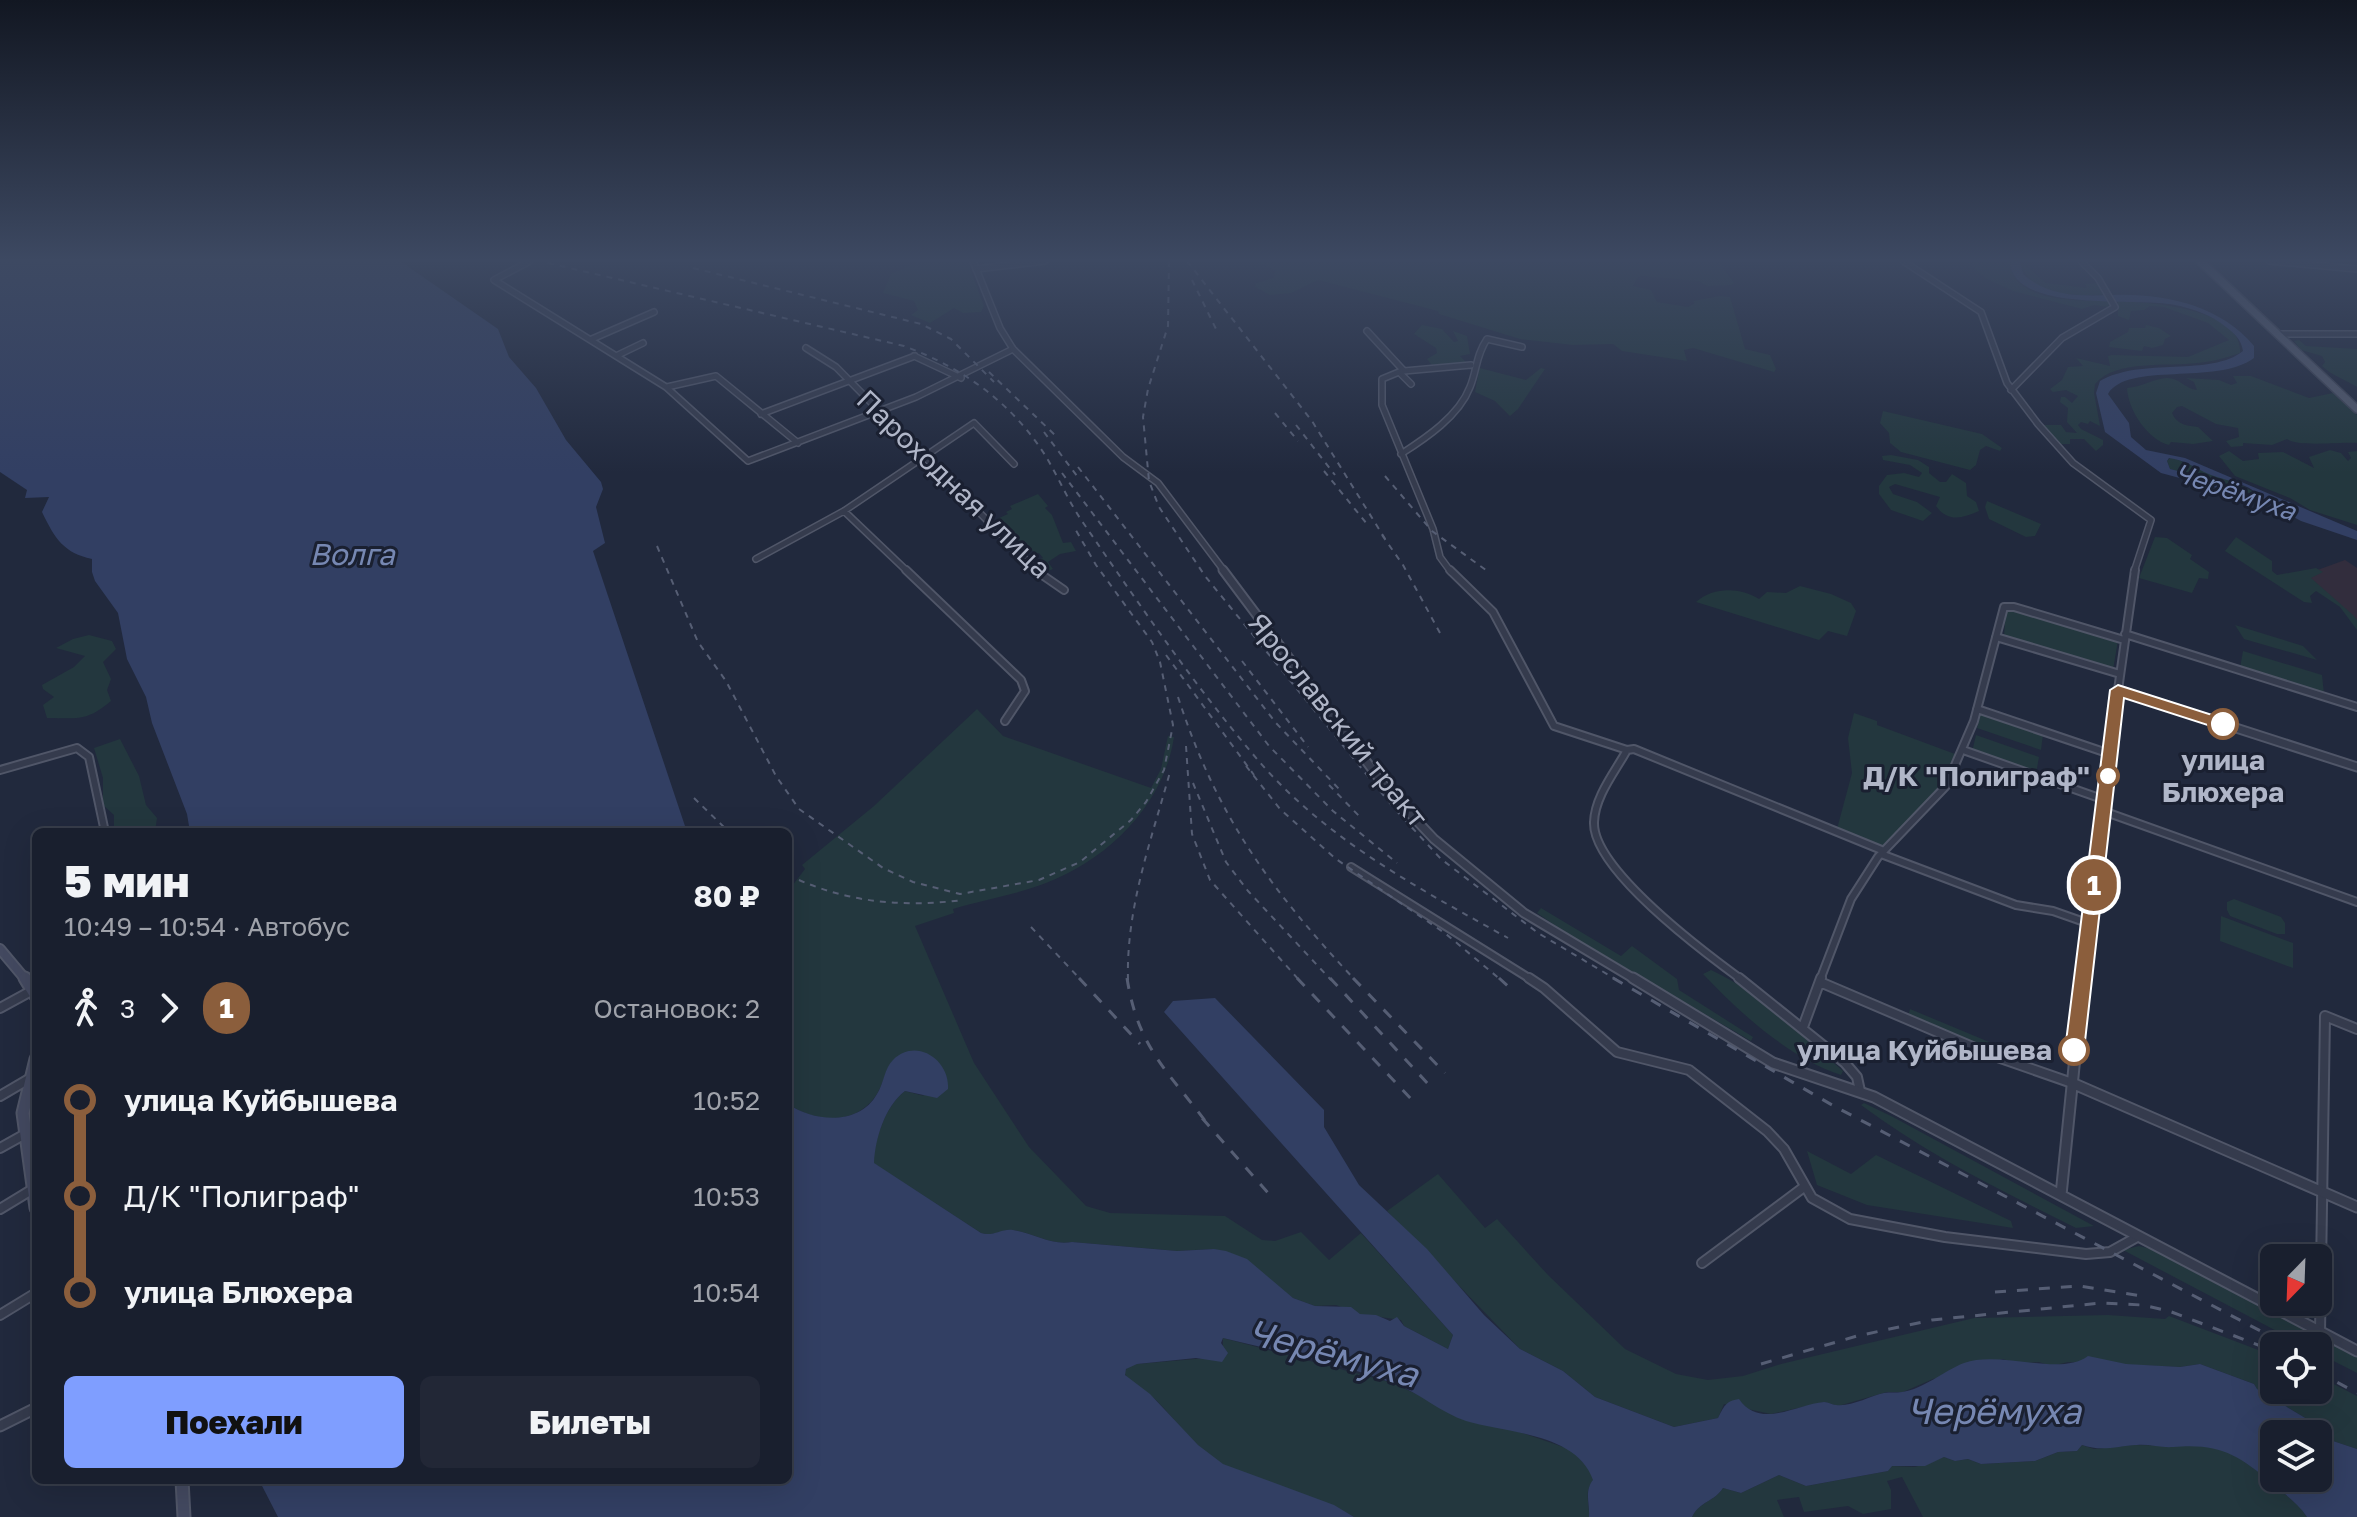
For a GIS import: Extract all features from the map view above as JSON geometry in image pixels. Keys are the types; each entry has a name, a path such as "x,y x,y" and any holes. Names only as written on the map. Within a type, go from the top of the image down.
{"main road":[{"path":"2276,332 2357,409"},
{"path":"0,949 32,990"},
{"path":"32,1070 23,1113 32,1183"},
{"path":"182,1484 184,1517"}],"street":[{"path":"580,332 666,387 748,461 881,414 961,378 1013,349"},
{"path":"592,339 609,332"},
{"name":"Ярославский тракт","path":"1002,332 1013,349 1129,462 1161,486 1332,720 1387,789 1459,861 1545,927 1773,1063 1860,1091 1894,1107 2320,1332"},
{"path":"1368,332 1411,384"},
{"path":"1989,332 2001,370 2011,390 2073,463 2151,520 2133,574 2103,811 2061,1195"},
{"path":"2011,390 2062,338 2073,332"},
{"path":"2278,334 2357,334"},
{"path":"1401,454 1429,435 1466,396 1473,378 1471,365 1487,339 1522,347"},
{"path":"618,355 643,343"},
{"name":"Пароходная улица","path":"806,348 831,362 1033,569 1064,590"},
{"path":"761,414 914,356 961,378"},
{"path":"1471,365 1402,371 1385,377 1380,382 1382,405 1433,529 1440,557 1456,578 1493,612 1547,718 1564,731 1631,750 2023,907 2053,911 2090,924"},
{"path":"666,387 716,376 798,443"},
{"path":"756,559 844,511 974,423 1014,464"},
{"path":"844,511 1021,680 1025,691 1005,721"},
{"path":"1803,1027 1847,906 1882,852 1944,790 1963,750 2003,609 2007,606 2125,637 2357,707"},
{"path":"1996,637 2120,674"},
{"path":"2118,690 2357,767"},
{"path":"1977,709 2110,754"},
{"path":"0,770 77,748 89,757 104,828"},
{"path":"1631,750 1593,811 1591,826 1599,847 1620,874 1682,935 1803,1027 1857,1077 1860,1091"},
{"path":"1963,750 2105,800"},
{"path":"2103,811 2357,902"},
{"path":"1351,867 1544,988 1617,1052 1629,1058 1676,1063 1689,1070 1767,1131 1784,1149 1812,1198 1850,1219 1945,1237 2096,1255 2125,1246 2137,1237"},
{"path":"1820,982 1989,1054 2072,1083 2357,1207"},
{"path":"0,1008 32,994"},
{"path":"2320,1332 2325,1016 2357,1029"},
{"path":"0,1096 29,1079"},
{"path":"0,1148 32,1130"},
{"path":"1702,1263 1804,1187"},
{"path":"0,1209 32,1190"},
{"path":"0,1315 32,1295"},
{"name":"Ярославский тракт","path":"2332,1338 2357,1351"},
{"path":"0,1426 32,1410"}],"shaded area":[{"path":"1445,332 1454,342 1458,341 1455,332 1467,336 1470,354 1460,356 1466,362 1464,365 1435,369 1427,359 1437,353 1436,348 1414,334"},
{"path":"1497,332 1740,332 1745,349 1770,355 1776,369 1774,372 1693,348 1684,350 1687,361 1622,351 1613,344 1573,345 1520,339"},
{"path":"2128,332 2165,332 2171,336 2165,339 2163,345 2152,348 2144,346 2142,351 2109,347 2110,342"},
{"path":"2219,332 2232,332 2237,338 2240,353 2218,360 2129,367 2104,376 2095,384 2094,393 2100,426 2090,421 2078,425 2103,440 2103,445 2096,451 2084,439 2070,439 2070,444 2058,444 2043,425 2061,425 2066,432 2077,433 2067,422 2068,408 2060,402 2061,397 2065,397 2072,403 2078,396 2066,390 2053,392 2050,389 2062,380 2068,367 2083,366 2076,358 2110,366 2108,356 2112,355 2188,357 2229,340"},
{"path":"2299,340 2306,346 2357,349 2357,387 2322,366 2325,362 2322,356 2301,350 2294,341"},
{"path":"1476,367 1526,380 1541,368 1545,369 1510,416 1495,401 1475,392 1479,371"},
{"path":"2233,376 2251,376 2309,398 2333,393 2357,415 2357,443 2309,444 2287,439 2272,445 2243,443 2243,446 2231,447 2226,441 2239,437 2238,428 2216,424 2182,406 2172,413 2177,420 2198,427 2213,441 2193,444 2171,442 2169,445 2154,437 2140,423 2128,397 2127,388 2161,379 2175,379 2197,390 2194,382 2186,378 2219,380 2231,385 2237,383"},
{"path":"1883,411 1982,434 2002,448 2000,451 1986,446 1980,450 1976,465 1970,470 1901,452 1890,443 1889,433 1880,423"},
{"path":"2330,450 2341,453 2348,461 2351,458 2348,452 2357,451 2357,525 2310,510 2290,498 2235,476 2219,456 2229,451 2243,461 2259,459 2258,453 2283,452 2314,468 2309,457"},
{"path":"1882,456 1918,460 1929,467 1929,473 1940,482 1946,482 1952,474 1966,483 1967,496 1976,502 1979,511 1951,517 1936,506 1940,497 1895,484 1889,487 1893,494 1917,502 1932,513 1923,521 1891,510 1879,494 1879,486 1887,475 1904,473 1919,477 1922,473 1910,465 1883,460"},
{"path":"2171,457 2243,486 2262,497 2170,469 2167,461"},
{"path":"1038,494 1048,506 1045,508 1052,515 1063,543 1071,542 1076,551 1060,554 1048,562 1053,569 1048,571 1037,560 1043,558 1039,553 1023,545 997,519 1008,514 1006,512 1012,509 1010,506"},
{"path":"1987,501 2041,524 2035,536 2026,537 1989,519 1985,507"},
{"path":"2155,537 2167,538 2192,555 2190,559 2209,572 2208,579 2199,578 2192,593 2139,578"},
{"path":"2236,537 2272,561 2272,571 2277,575 2316,568 2323,572 2311,578 2353,615 2357,620 2357,630 2340,607 2316,591 2310,596 2312,603 2304,602 2225,551"},
{"path":"2345,560 2357,568 2357,627 2341,606 2301,576"},
{"path":"1800,586 1851,603 1856,611 1847,636 1828,631 1819,640 1696,602 1718,591 1744,592 1759,599 1767,592 1786,593"},
{"path":"2006,608 2118,640 2113,670 2004,637"},
{"path":"2235,625 2303,646 2317,660 2244,639"},
{"path":"89,635 112,641 116,649 103,662 111,679 107,690 111,701 88,716 47,718 43,705 54,697 42,685 74,667 85,656 56,648"},
{"path":"2243,651 2322,675 2324,694 2240,668"},
{"path":"977,709 1003,736 1151,788 1161,769 1168,736 1174,737 1159,785 1146,806 1112,844 1069,873 1046,883 953,909 954,913 915,926 974,1063 1029,1147 1086,1206 1110,1213 1225,1216 1262,1240 1275,1241 1301,1232 1329,1260 1361,1233 1453,1335 1448,1349 1404,1326 1401,1320 1360,1314 1336,1305 1315,1306 1293,1298 1214,1249 1177,1251 1065,1243 1013,1230 981,1233 873,1163 879,1134 898,1097 905,1091 924,1096 888,1068 875,1097 856,1113 845,1117 821,1117 792,1106 792,886 805,869 802,865 874,806"},
{"path":"1854,713 1877,721 1877,725 1955,754 1941,789 1881,847 1837,829 1852,773 1848,738"},
{"path":"1981,713 2043,734 2041,750 1977,728"},
{"path":"1976,735 2039,757 2036,774 1972,752"},
{"path":"120,739 139,776 146,805 157,818 156,828 114,828 114,815 103,805 103,778 94,748"},
{"path":"2234,899 2281,917 2285,923 2285,934 2277,934 2230,916 2227,902"},
{"path":"1541,908 1621,956 1632,946 1677,979 1679,990 1753,1037 1751,1041 1566,933 1537,913"},
{"path":"2221,916 2293,943 2293,968 2220,941"},
{"path":"1711,970 1747,990 1780,1016 1843,1071 1841,1075 1802,1057 1766,1033 1703,974"},
{"path":"1910,1009 1994,1044 1993,1052 1908,1016"},
{"path":"1864,1103 2094,1226 2076,1228 1993,1186 1912,1140 1861,1105"},
{"path":"1807,1151 1851,1174 1876,1155 2011,1221 2013,1228 1867,1205 1817,1185"},
{"path":"1438,1174 1485,1228 1497,1219 1548,1275 1625,1349 1676,1374 1708,1380 1743,1376 1974,1318 2108,1315 2165,1319 2169,1316 2260,1351 2260,1391 2254,1384 2200,1364 2180,1367 2068,1362 2051,1366 2039,1362 2016,1364 2003,1359 1933,1379 1903,1392 1887,1392 1838,1406 1825,1402 1771,1414 1724,1404 1718,1418 1674,1427 1595,1397 1563,1371 1520,1349 1387,1211"},
{"path":"2139,1246 2156,1250 2260,1304 2260,1316 2284,1316 2314,1332 2278,1332 2123,1250"},
{"path":"1223,1338 1393,1383 1435,1403 1572,1450 1590,1470 1594,1480 1588,1493 1589,1517 1354,1517 1322,1502 1238,1472 1204,1450 1124,1372 1129,1366 1137,1364 1207,1358 1223,1346"},
{"path":"2332,1341 2357,1354 2357,1373 2332,1360"},
{"path":"2332,1383 2357,1396 2357,1449 2332,1440 2332,1420 2309,1420 2282,1404 2332,1404"},
{"path":"2082,1445 2094,1449 2133,1445 2206,1446 2226,1451 2243,1459 2260,1473 2260,1492 2282,1492 2307,1517 1923,1517 1902,1477 1887,1481 1891,1490 1891,1509 1863,1514 1848,1506 1804,1512 1799,1497 1777,1500 1784,1517 1692,1517 1723,1488 1741,1493 1779,1475 1806,1486 1888,1471 1891,1466 1915,1467 1944,1457 1955,1461 1968,1459 1981,1464 2035,1461 2058,1452 2077,1451"}],"water":[{"name":"Волга","path":"0,332 499,332 509,357 536,388 566,440 601,482 603,489 596,507 605,543 593,551 686,828 189,828 187,814 152,723 146,697 127,659 118,613 95,581 92,559 67,549 51,530 42,512 49,497 25,498 27,490 0,472"},
{"name":"Черёмуха","path":"2231,332 2240,332 2254,346 2254,358 2238,366 2218,371 2153,375 2118,384 2108,394 2129,423 2131,437 2146,450 2185,458 2357,531 2357,540 2301,521 2262,500 2161,473 2105,432 2096,393 2100,381 2135,370 2195,366 2229,359 2243,351","holes":["2169,458 2241,484 2261,497 2240,493 2219,481 2170,469 2167,461"]},
{"path":"1215,998 1324,1110 1324,1127 1359,1185 1427,1249 1484,1315 1520,1349 1563,1371 1595,1397 1674,1427 1718,1418 1728,1403 1739,1399 1757,1413 1779,1413 1824,1402 1848,1404 1884,1393 1910,1390 1956,1366 1979,1360 2062,1364 2088,1356 2126,1364 2180,1367 2200,1364 2254,1384 2260,1391 2260,1404 2282,1404 2309,1420 2260,1420 2260,1473 2227,1453 2203,1447 2142,1445 2103,1448 2082,1445 2077,1451 2058,1452 2035,1461 1981,1464 1968,1459 1955,1461 1944,1457 1925,1466 1892,1466 1888,1471 1806,1486 1779,1475 1741,1493 1723,1488 1692,1517 1589,1517 1588,1493 1593,1480 1585,1464 1557,1444 1466,1421 1404,1388 1374,1377 1223,1338 1221,1343 1228,1353 1222,1362 1196,1358 1137,1364 1126,1369 1125,1375 1150,1394 1198,1445 1223,1464 1334,1505 1354,1517 278,1517 261,1484 792,1484 792,1106 823,1117 836,1118 859,1112 877,1094 893,1060 902,1053 912,1051 921,1051 938,1061 947,1078 948,1089 937,1098 905,1091 898,1097 882,1124 874,1163 981,1233 1013,1230 1065,1243 1177,1251 1226,1251 1247,1259 1293,1298 1315,1306 1351,1307 1360,1314 1376,1315 1390,1321 1397,1317 1404,1326 1448,1349 1453,1335 1164,1012 1173,1001"},
{"path":"2332,1440 2357,1449 2357,1517 2307,1517 2282,1492 2332,1492"}],"railway":[{"path":"843,332 904,346 926,355 966,376 1001,403 1032,436 1079,516 1168,644 1234,731 1284,788 1312,814 1374,860 1508,938"},
{"path":"937,332 951,339 994,382"},
{"path":"1166,332 1148,389 1143,417 1149,481 1159,507 1205,576 1393,807 1441,859 1538,933 1617,980"},
{"path":"1242,332 1312,421 1387,542"},
{"path":"989,372 1056,436"},
{"path":"1275,413 1298,441"},
{"path":"1296,425 1335,475"},
{"path":"1044,432 1080,480"},
{"path":"1078,467 1276,723 1340,790"},
{"path":"1324,471 1367,524"},
{"path":"1062,473 1269,746 1333,811 1397,863"},
{"path":"1385,476 1432,531 1490,573"},
{"path":"657,546 698,642 726,681 776,776 799,809 883,868 913,882 960,894 1039,880 1080,862 1131,820 1146,802 1164,770 1173,725 1160,662 1152,642 1096,565 1074,527"},
{"path":"1382,535 1403,565 1440,633"},
{"path":"1166,655 1254,775"},
{"path":"1242,661 1308,747"},
{"path":"1178,697 1210,779 1249,849 1297,914 1355,980"},
{"path":"1186,746 1192,834 1210,880 1299,980"},
{"path":"1246,766 1280,809 1336,859 1446,934 1501,980"},
{"path":"1128,980 1135,901 1170,772"},
{"path":"1193,783 1226,862 1248,891 1331,980"},
{"path":"1329,785 1360,817"},
{"path":"694,798 725,828"},
{"path":"792,877 830,891 873,901 917,903 963,900"},
{"path":"1031,927 1081,980"},
{"path":"1079,978 1140,1044"},
{"path":"1127,978 1132,1003 1147,1042 1209,1125"},
{"path":"1297,978 1412,1100"},
{"path":"1330,978 1430,1086"},
{"path":"1353,978 1445,1073"},
{"path":"1499,978 1511,989"},
{"path":"1613,978 1832,1105 2262,1332"},
{"path":"1202,1118 1209,1125"},
{"path":"1209,1125 1269,1194"},
{"path":"1995,1292 2079,1286 2142,1296"},
{"path":"1761,1364 1857,1336 1932,1320 2101,1303 2142,1305 2169,1311 2260,1346"},
{"path":"2332,1380 2357,1393"}],"bus line":[{"name":"1","path":"2074,1050 2118,690 2223,724"}],"place":[{"name":"улица Блюхера","path":"2223,724"},
{"name":"Д/К \"Полиграф\"","path":"2108,776"},
{"name":"улица Куйбышева","path":"2074,1050"}]}
